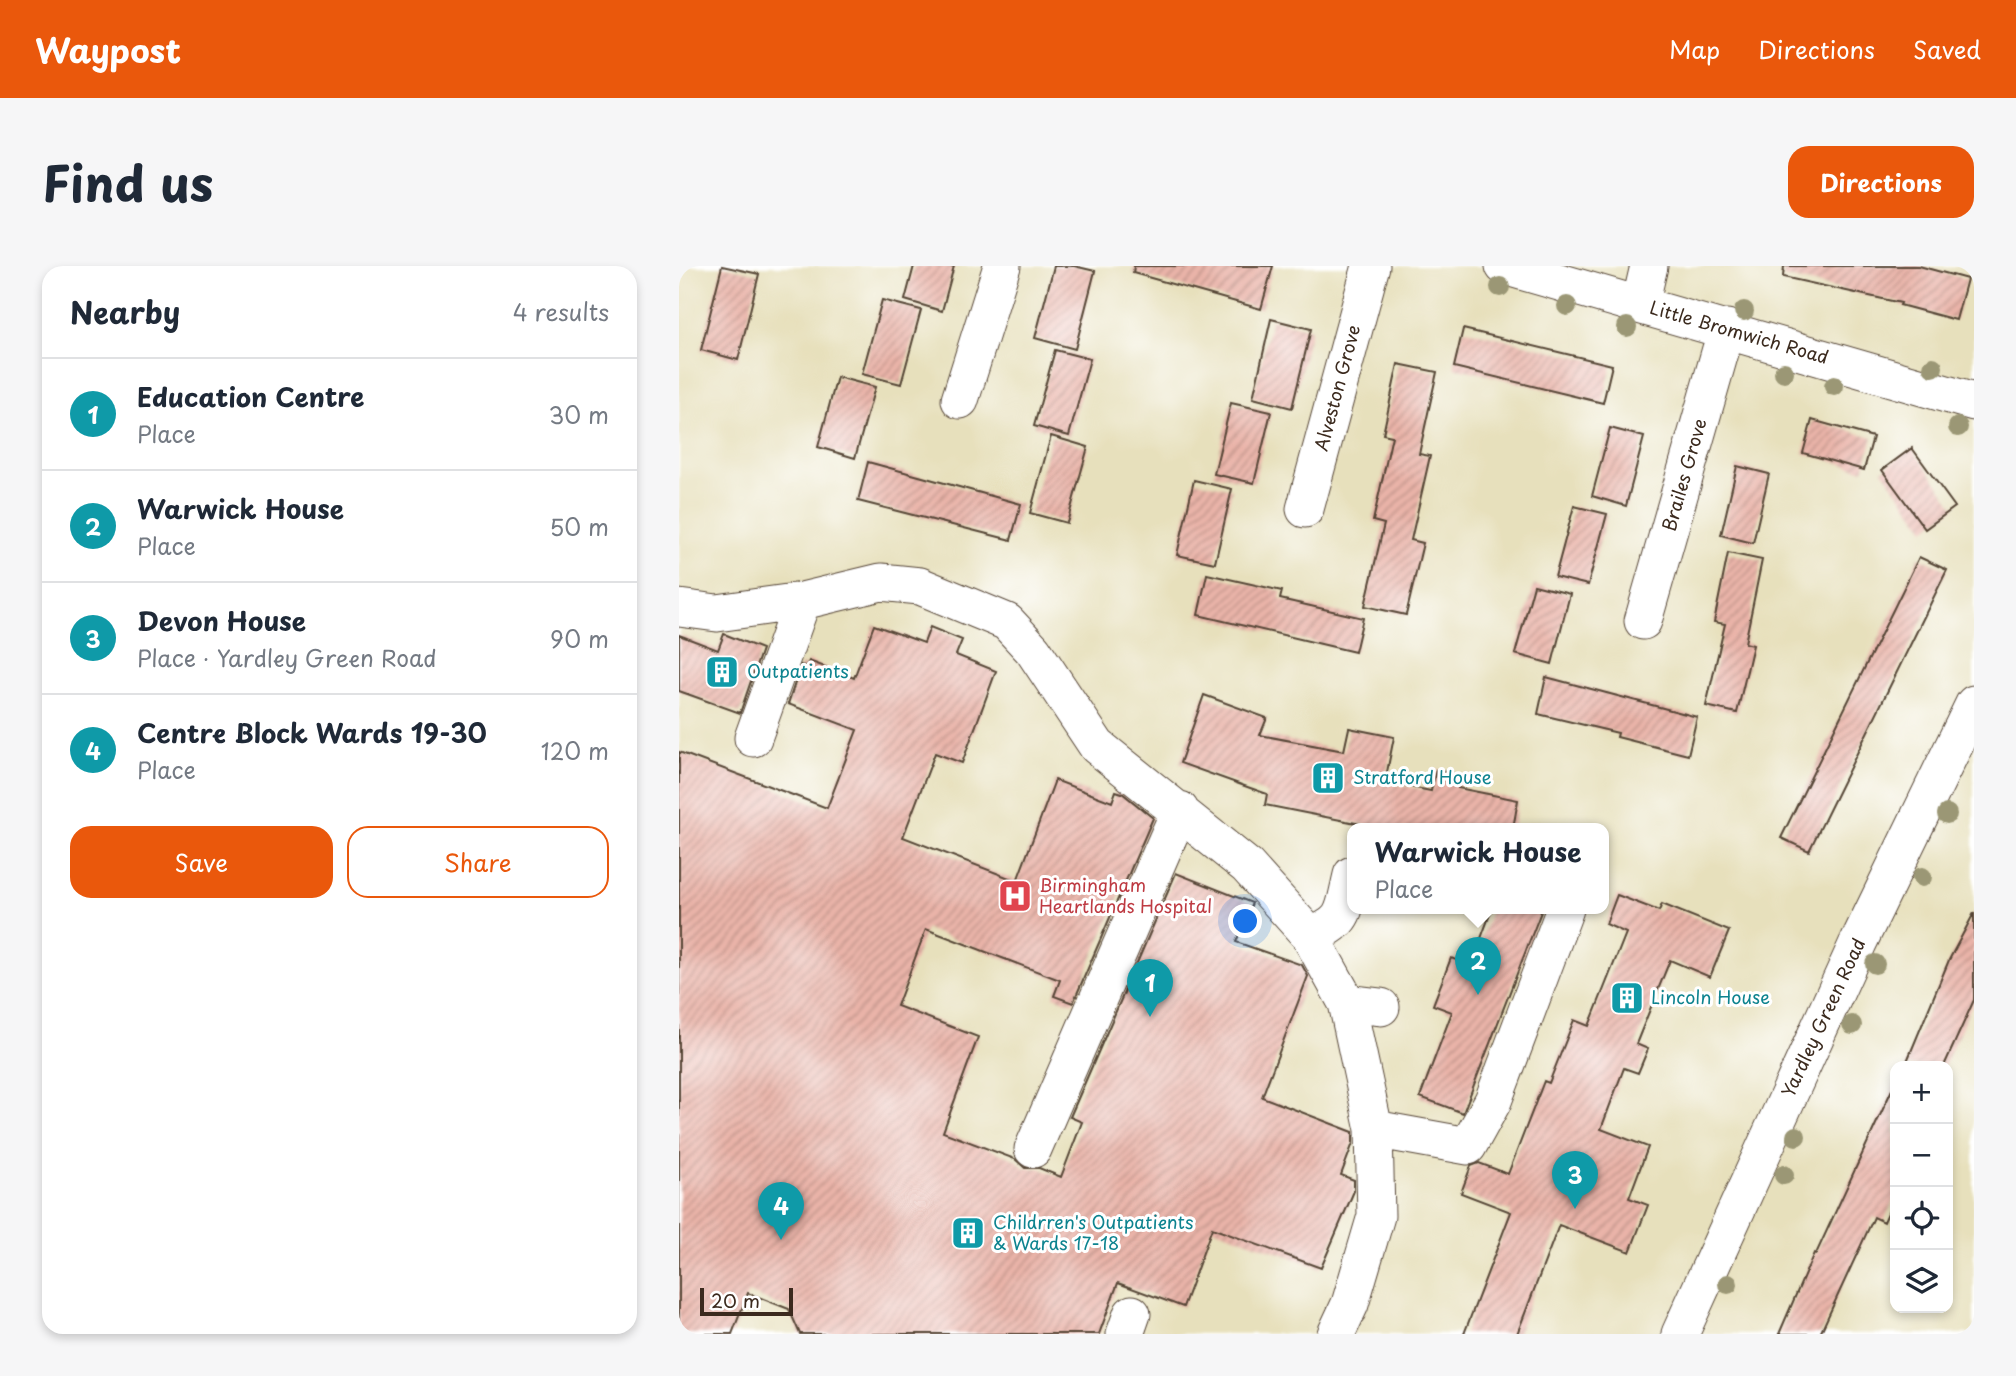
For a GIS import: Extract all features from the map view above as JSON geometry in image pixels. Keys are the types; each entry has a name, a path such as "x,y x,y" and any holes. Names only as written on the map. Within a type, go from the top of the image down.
{"street":[{"path":"960,400 1002,266"},
{"name":"Alveston Grove","path":"1305,509 1371,266"},
{"name":"Little Bromwich Road","path":"1504,266 1727,328 1974,402"},
{"path":"1640,305 1649,266"},
{"name":"Brailes Grove","path":"1643,621 1727,328"},
{"path":"679,608 716,613 802,601 881,582 920,586 1007,622 1033,650 1097,746 1247,866 1310,936 1364,1005 1374,1129 1376,1216 1350,1304 1336,1334"},
{"path":"753,738 802,601"},
{"name":"Yardley Green Road","path":"1680,1334 1858,943 1974,704"},
{"path":"1033,1149 1179,810"},
{"path":"1310,936 1334,927 1343,913 1347,897"},
{"path":"1374,1129 1468,1146 1493,1101 1563,914"}],"building":[{"path":"722,266 759,274 738,360 701,350"},
{"path":"914,266 954,266 942,311 905,300"},
{"path":"1054,266 1074,266 1095,271 1075,349 1035,338"},
{"path":"1134,266 1273,266 1261,309 1133,273"},
{"path":"1784,266 1919,266 1967,279 1956,320 1900,305 1901,303 1783,277"},
{"path":"882,300 921,310 901,384 862,374"},
{"path":"1271,319 1311,329 1292,408 1253,398"},
{"path":"1463,329 1612,365 1603,403 1454,367"},
{"path":"1055,350 1090,359 1069,436 1034,426"},
{"path":"1398,364 1437,372 1419,454 1430,456 1411,540 1423,543 1406,615 1365,606 1384,524 1373,521 1392,436 1383,434"},
{"path":"837,377 875,387 855,458 818,447"},
{"path":"1231,403 1271,412 1254,483 1214,474"},
{"path":"1812,420 1873,437 1864,470 1803,453"},
{"path":"1610,428 1644,437 1626,506 1592,496"},
{"path":"1051,436 1088,447 1067,523 1030,513"},
{"path":"1912,448 1955,507 1925,529 1882,470"},
{"path":"868,462 1021,504 1011,540 858,501"},
{"path":"1737,466 1769,474 1753,543 1721,535"},
{"path":"1194,480 1232,489 1215,563 1177,555"},
{"path":"1574,506 1607,514 1588,585 1555,577"},
{"path":"1728,553 1762,560 1745,643 1753,645 1737,713 1706,706 1725,624 1714,622"},
{"path":"1919,557 1947,570 1809,851 1781,838"},
{"path":"1207,574 1282,591 1280,599 1363,618 1355,652 1198,615"},
{"path":"1534,585 1570,594 1552,664 1515,654"},
{"path":"874,625 924,643 930,627 962,640 956,655 996,671 962,763 935,753 903,837 1017,881 1055,780 1112,802 1116,791 1122,793 1153,818 1073,1003 1054,996 1060,980 926,929 897,1006 978,1037 943,1132 1015,1159 1025,1168 1039,1168 1061,1177 1082,1122 1070,1117 1176,873 1252,903 1236,942 1302,965 1308,976 1262,1097 1353,1132 1353,1143 1341,1175 1354,1180 1354,1191 1321,1268 1212,1228 1183,1307 1118,1283 1099,1334 800,1334 789,1309 748,1293 732,1334 679,1334 679,752 827,808 857,730 788,704 801,665 806,667 809,661 854,678"},
{"name":"Outpatients","path":"724,634 762,649 740,713 679,691 679,635 718,650"},
{"path":"1546,677 1697,717 1688,755 1617,737 1618,733 1538,714"},
{"name":"Stratford House","path":"1204,695 1267,718 1260,735 1344,751 1349,728 1394,737 1385,782 1431,791 1436,770 1461,775 1458,788 1518,800 1514,823 1356,823 1265,805 1267,794 1180,763"},
{"path":"1617,895 1659,911 1662,904 1729,931 1710,977 1670,960 1636,1044 1648,1049 1638,1073 1624,1068 1601,1129 1648,1147 1629,1198 1648,1205 1630,1252 1559,1225 1517,1334 1464,1334 1511,1212 1461,1193 1471,1166 1479,1163 1508,1174 1544,1081 1549,1083 1574,1020 1589,1026 1626,933 1606,924"},
{"path":"1974,913 1974,1000 1946,1061 1907,1061 1949,960"},
{"path":"1490,914 1540,914 1463,1113 1420,1097 1452,1012 1433,1005 1451,958 1471,965"},
{"path":"1890,1094 1890,1208 1884,1222 1874,1217 1820,1334 1779,1334 1814,1253 1816,1254"}],"place":[{"name":"Outpatients","path":"722,672"},
{"name":"Stratford House","path":"1328,778"},
{"name":"Birmingham Heartlands Hospital","path":"1015,896"},
{"name":"Warwick House","path":"1478,995"},
{"name":"Lincoln House","path":"1627,998"},
{"name":"Education Centre","path":"1150,1017"},
{"name":"Devon House","path":"1575,1209"},
{"name":"Childrren's Outpatients & Wards 17-18","path":"968,1233"},
{"name":"Centre Block Wards 19-30","path":"781,1240"}]}
